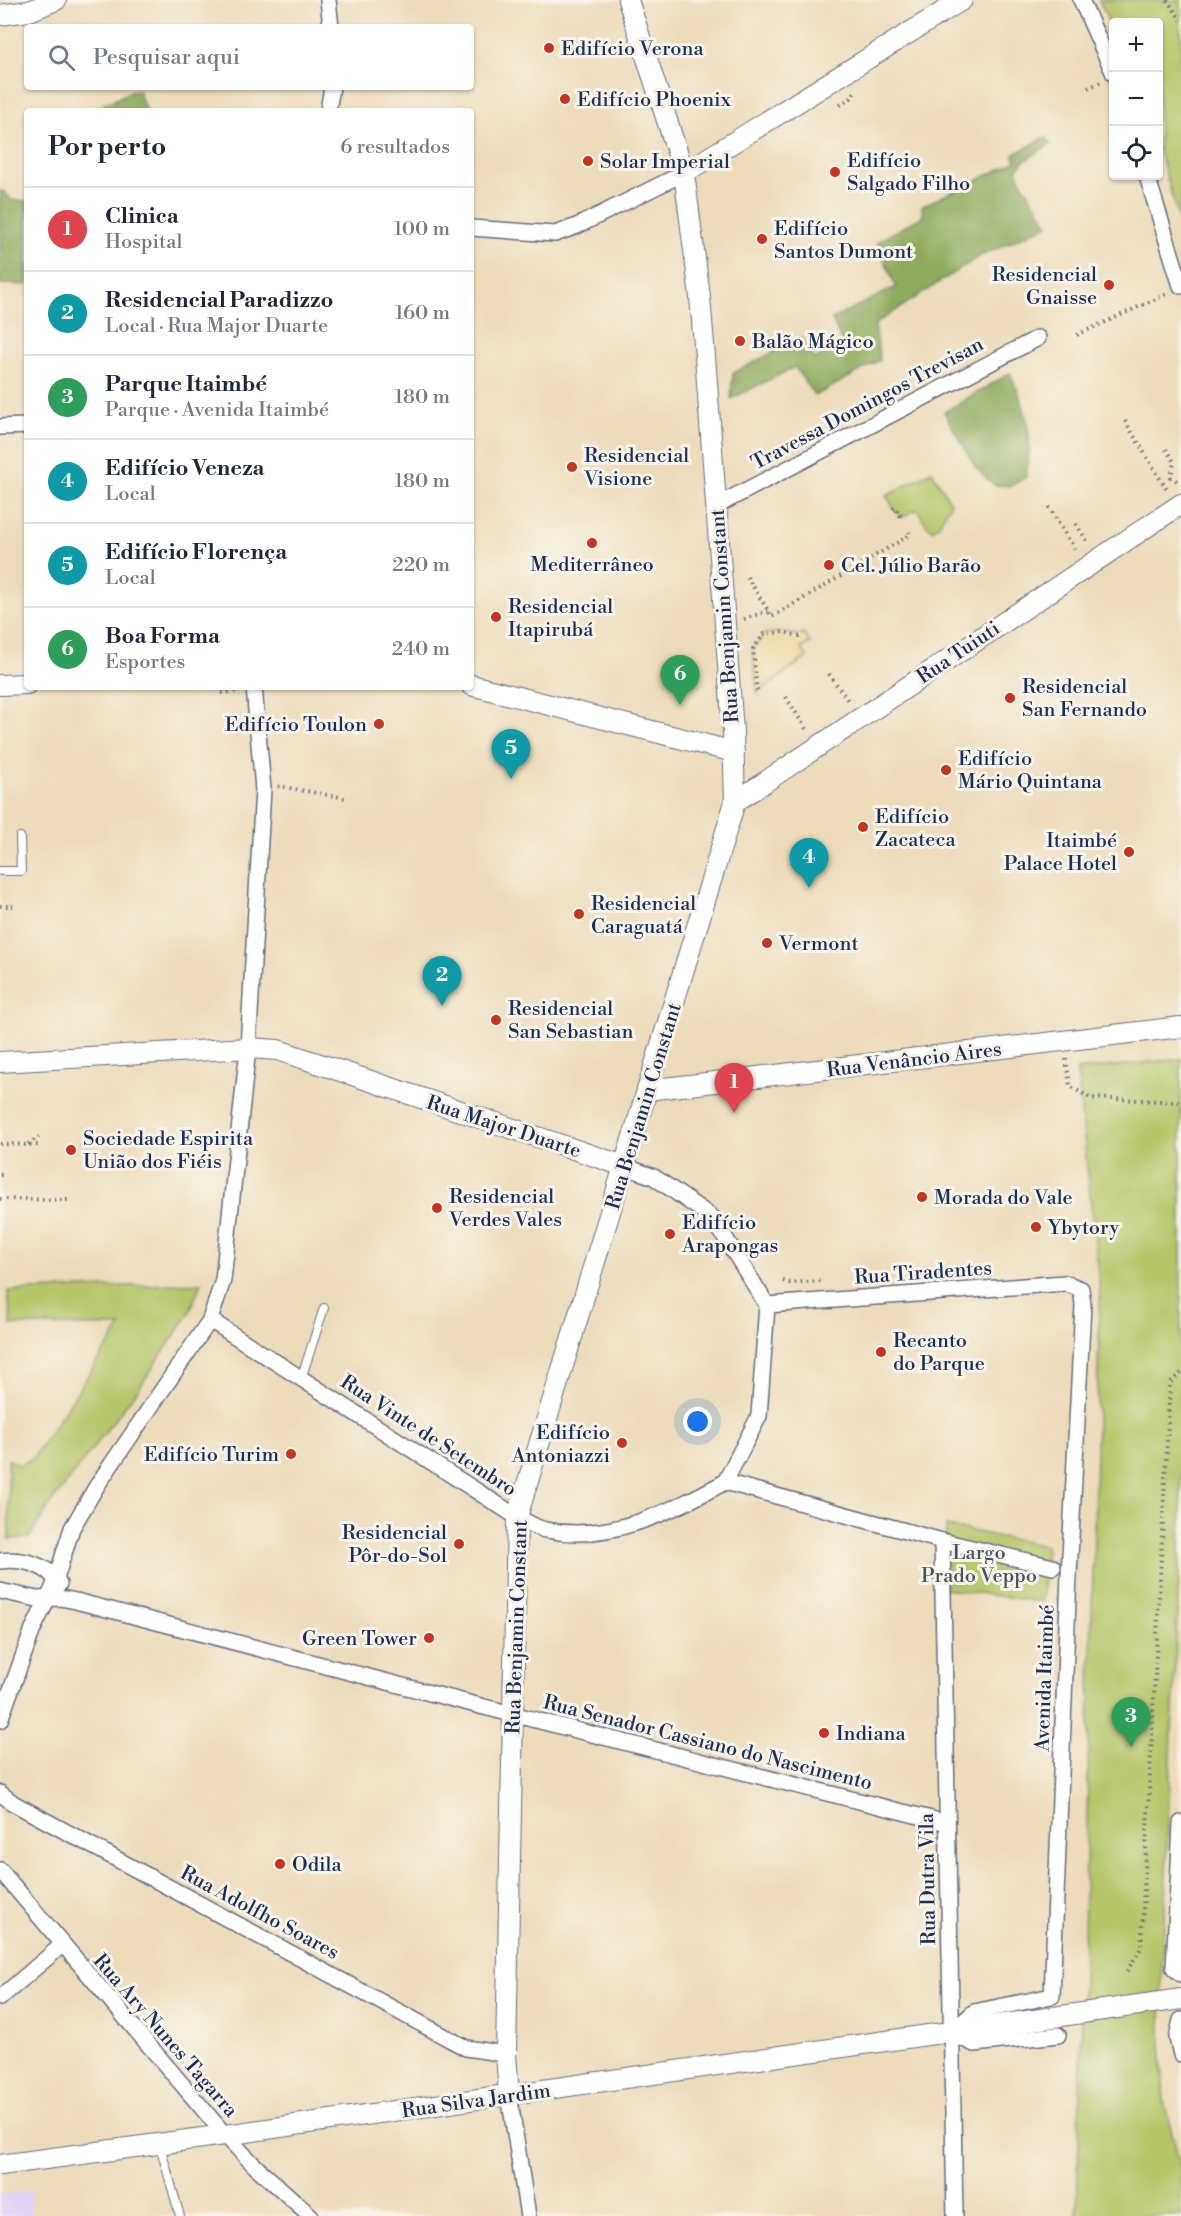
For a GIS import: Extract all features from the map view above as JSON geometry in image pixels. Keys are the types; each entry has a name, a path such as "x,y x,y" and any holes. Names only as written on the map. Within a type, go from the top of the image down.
{"street":[{"path":"0,15 29,11 56,0"},
{"path":"328,0 331,24"},
{"name":"Rua Benjamin Constant","path":"528,2216 509,2095 506,2054 517,1516 735,802 734,752 700,297 684,173 628,0"},
{"path":"474,228 555,234 577,226 684,173 962,0"},
{"path":"1081,0 1108,78"},
{"path":"328,108 332,90"},
{"path":"1148,180 1176,289"},
{"name":"Travessa Domingos Trevisan","path":"716,506 1038,338"},
{"path":"0,427 24,426"},
{"name":"Rua Tuiuti","path":"735,802 1174,497"},
{"path":"0,685 24,684"},
{"path":"474,686 734,752"},
{"path":"0,1720 33,1629 49,1598 72,1528 98,1484 210,1320 223,1280 248,1048 262,783 254,690"},
{"name":"Rua Venâncio Aires","path":"647,1090 1181,1027"},
{"name":"Rua Major Duarte","path":"0,1062 248,1048 278,1050 654,1177 713,1218 767,1305"},
{"name":"Rua Tiradentes","path":"767,1305 1065,1283 1081,1289"},
{"name":"Avenida Itaimbé","path":"951,2033 974,2012 1052,1996 1069,1575 1083,1305 1081,1289"},
{"path":"767,1305 759,1416 725,1482 942,1541 1053,1567"},
{"name":"Rua Vinte de Setembro","path":"210,1320 517,1516 544,1530 577,1533 608,1531 677,1508 725,1482"},
{"name":"Rua Dutra Vila","path":"942,1541 956,2216"},
{"path":"0,1546 5,1560 39,1565 49,1571 62,1589 76,1601"},
{"name":"Rua Senador Cassiano do Nascimento","path":"0,1592 37,1599 76,1601 947,1823"},
{"path":"21,1597 31,1609 33,1629"},
{"name":"Rua Adolfho Soares","path":"0,1793 13,1803 466,2048 506,2054"},
{"path":"1180,1973 1174,1968 1181,1823"},
{"name":"Rua Ary Nunes Tagarra","path":"0,1870 225,2135 255,2166 311,2216"},
{"path":"0,1998 62,1945"},
{"name":"Rua Silva Jardim","path":"0,2165 1181,1999"},
{"path":"1180,2021 1177,2038 1181,2054"},
{"name":"Rua Silva Jardim","path":"951,2033 974,2044 1058,2035"}],"lane":[{"path":"0,871 21,870 20,837"},
{"path":"301,1379 324,1308"},
{"path":"159,2144 180,2216"}],"path":[{"path":"1167,0 1181,20"},
{"path":"1088,88 1108,78"},
{"path":"1077,335 1176,289"},
{"path":"1125,421 1174,497"},
{"path":"1166,449 1174,462 1171,477 1179,482"},
{"path":"893,508 895,507 901,518"},
{"path":"1049,507 1076,551"},
{"path":"1076,524 1088,542"},
{"path":"747,578 772,617 910,534 909,532"},
{"path":"746,618 768,611"},
{"path":"757,691 753,649 764,634 783,632 799,636 804,633"},
{"path":"830,675 849,702"},
{"path":"786,697 806,729"},
{"path":"262,783 345,798"},
{"path":"0,906 13,906"},
{"path":"1066,1059 1070,1086 1090,1098 1181,1102"},
{"path":"27,1144 39,1137"},
{"path":"0,1144 38,1145"},
{"path":"0,1199 69,1200"},
{"path":"783,1281 790,1283 824,1281"},
{"path":"1127,1971 1141,1948 1170,1383 1181,1373"}],"shaded area":[{"path":"32,2190 31,2216 0,2216 0,2195"}],"green space":[{"path":"1099,0 1181,0 1181,227 1163,165 1163,18 1109,18 1109,23"},
{"path":"138,90 145,108 107,108 103,103 114,100"},
{"path":"1046,137 1051,144 1022,162 1017,170 1023,185 1048,225 978,257 875,324 880,360 815,396 795,367 731,399 733,373 801,338 814,359 843,345 832,319 896,287 877,242 923,216 922,206 1015,162 1014,154"},
{"path":"0,191 5,192 11,200 24,201 24,285 0,284"},
{"path":"1010,373 1025,412 1029,435 1026,477 1011,486 994,485 976,468 944,412"},
{"path":"932,471 951,503 938,526 932,530 917,509 901,518 886,496"},
{"path":"1181,1059 1181,1528 1162,1966 1161,2043 1164,2102 1181,2168 1181,2216 1077,2216 1100,1291 1077,1070"},
{"path":"201,1283 189,1314 139,1388 48,1507 29,1538 9,1539 8,1460 19,1465 33,1458 121,1326 11,1325 8,1291"},
{"name":"Largo Prado Veppo","path":"946,1526 1046,1546 1042,1602 945,1589"}],"sand":[{"path":"783,632 799,636 804,633 810,643 801,648 807,657 757,693 753,649 764,634"}],"place":[{"name":"Edifício Verona","path":"549,48"},
{"name":"Edifício Phoenix","path":"565,99"},
{"name":"Solar Imperial","path":"588,161"},
{"name":"Edifício Salgado Filho","path":"835,172"},
{"name":"Edifício Santos Dumont","path":"762,239"},
{"name":"Residencial Gnaisse","path":"1109,285"},
{"name":"Balão Mágico","path":"740,341"},
{"name":"Residencial Visione","path":"572,467"},
{"name":"Mediterrâneo","path":"592,543"},
{"name":"Cel. Júlio Barão","path":"829,565"},
{"name":"Residencial Itapirubá","path":"496,617"},
{"name":"Residencial San Fernando","path":"1010,698"},
{"name":"Boa Forma","path":"680,705"},
{"name":"Edifício Toulon","path":"379,724"},
{"name":"Edifício Mário Quintana","path":"946,770"},
{"name":"Edifício Florença","path":"511,779"},
{"name":"Edifício Zacateca","path":"863,827"},
{"name":"Itaimbé Palace Hotel","path":"1129,852"},
{"name":"Edifício Veneza","path":"809,888"},
{"name":"Residencial Caraguatá","path":"579,914"},
{"name":"Vermont","path":"767,943"},
{"name":"Residencial Paradizzo","path":"442,1006"},
{"name":"Residencial San Sebastian","path":"496,1020"},
{"name":"Clinica","path":"734,1113"},
{"name":"Sociedade Espirita União dos Fiéis","path":"71,1150"},
{"name":"Morada do Vale","path":"922,1197"},
{"name":"Residencial Verdes Vales","path":"437,1208"},
{"name":"Ybytory","path":"1036,1227"},
{"name":"Edifício Arapongas","path":"670,1234"},
{"name":"Recanto do Parque","path":"881,1352"},
{"name":"Edifício Antoniazzi","path":"622,1443"},
{"name":"Edifício Turim","path":"291,1454"},
{"name":"Residencial Pôr-do-Sol","path":"459,1544"},
{"name":"Green Tower","path":"429,1638"},
{"name":"Indiana","path":"824,1733"},
{"name":"Parque Itaimbé","path":"1131,1747"},
{"name":"Odila","path":"280,1864"}]}
